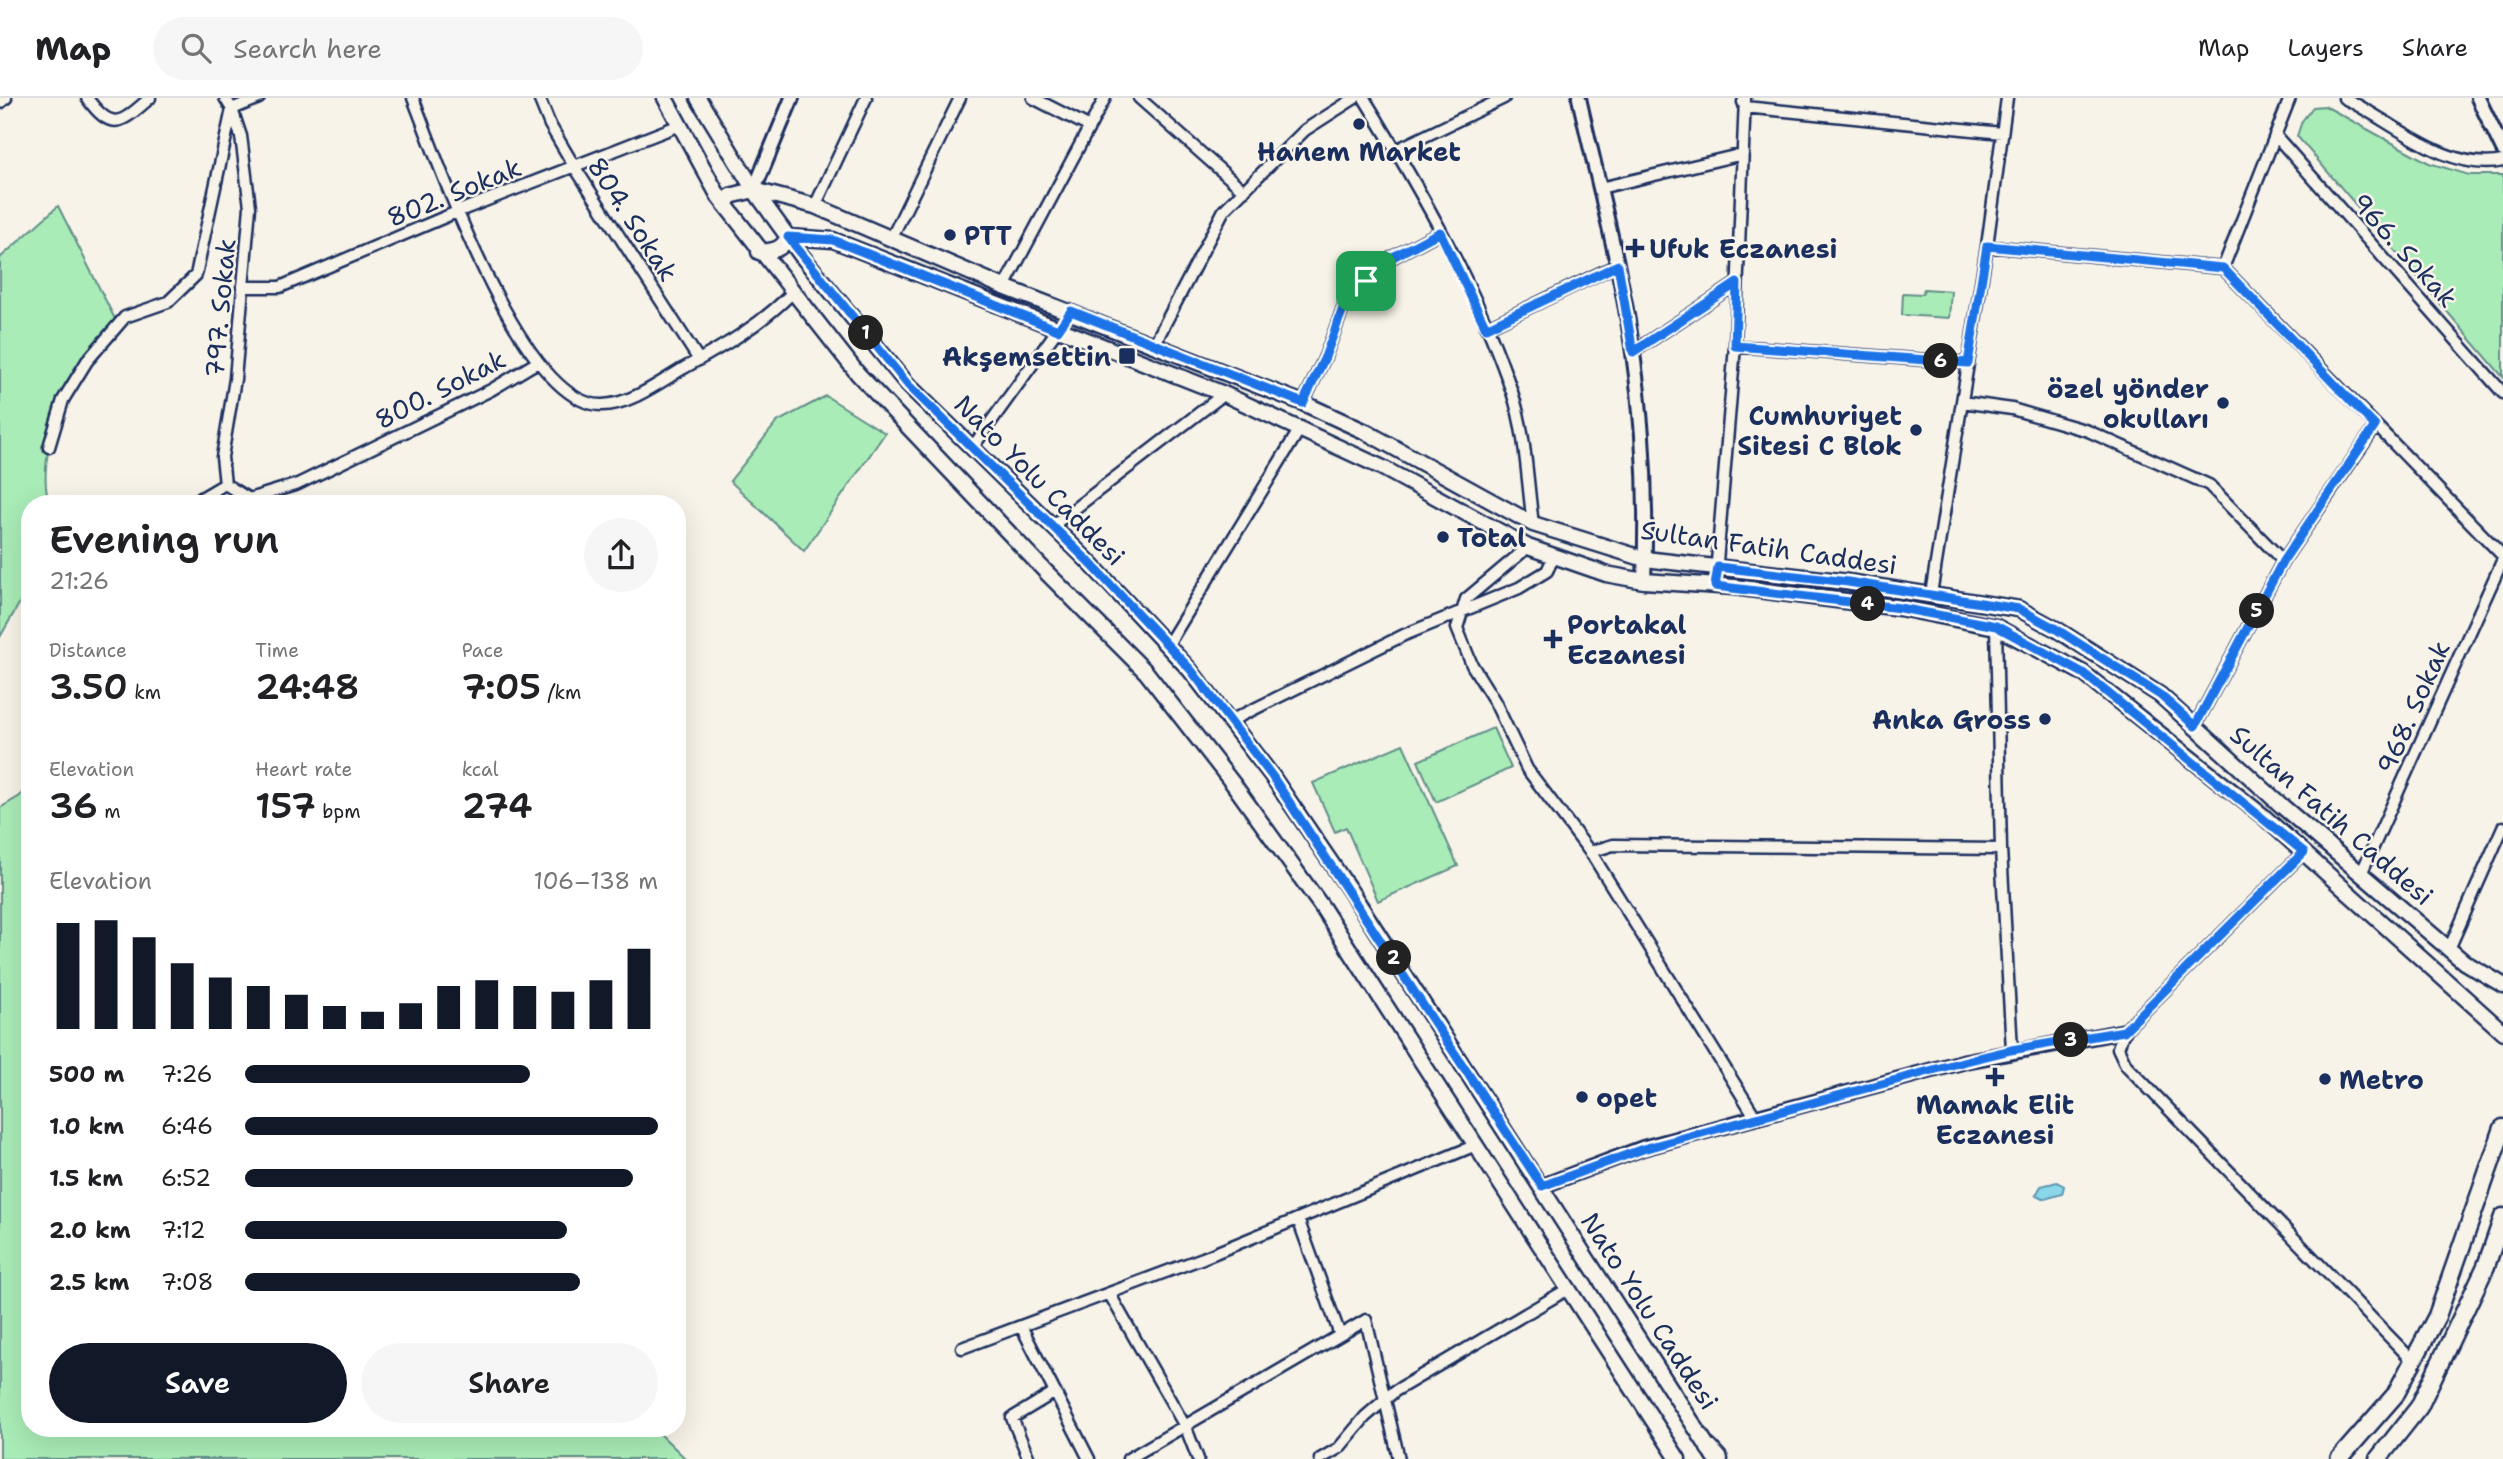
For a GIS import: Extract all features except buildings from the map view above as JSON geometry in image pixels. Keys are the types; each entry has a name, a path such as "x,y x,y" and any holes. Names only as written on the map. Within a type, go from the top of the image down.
{"main road":[{"path":"665,98 725,205 858,374 1047,573 1146,672 1234,785 1322,907 1678,1459"},
{"name":"Nato Yolu Caddesi","path":"698,98 754,190 788,237 908,385 1052,526 1167,646 1272,776 1353,895 1714,1455"},
{"path":"725,205 730,196 754,190"},
{"name":"Sultan Fatih Caddesi","path":"754,190 814,206 1004,286 1303,403 1366,432 1533,524 1645,559 1931,594 2019,609 2056,629 2160,695 2464,962 2503,985"},
{"path":"759,251 773,251 784,246 788,237"},
{"name":"Sultan Fatih Caddesi","path":"788,237 833,240 1224,394 1381,467 1528,547 1606,574 1644,581 1715,586 1900,608 1996,626 2083,673 2304,852 2503,1032"},
{"path":"2339,1459 2395,1395 2437,1316 2503,1128"},
{"path":"2378,1459 2419,1407 2486,1265 2503,1217"}],"street":[{"path":"0,103 6,98"},
{"path":"87,98 102,117 115,121 123,120 150,98"},
{"name":"797. Sokak","path":"225,98 232,109 241,136 250,207 230,419 222,457 225,484"},
{"path":"49,447 63,400 87,360 125,317 168,302 196,275 232,109 258,98"},
{"name":"800. Sokak","path":"262,495 298,484 491,390 536,363 484,270 413,98"},
{"name":"804. Sokak","path":"539,98 573,166 699,360"},
{"path":"754,190 792,98"},
{"path":"814,206 866,98"},
{"path":"891,239 960,98"},
{"path":"1033,98 1088,126"},
{"path":"1004,286 1105,98"},
{"path":"1139,98 1244,191"},
{"path":"1155,343 1224,211 1305,131 1355,98"},
{"path":"1364,98 1396,150 1440,232 1486,328 1513,394 1533,524"},
{"path":"1396,150 1504,98"},
{"path":"1579,98 1618,265 1633,352 1639,400 1644,581"},
{"path":"1931,594 1987,246 2007,98"},
{"path":"2223,268 2290,98"},
{"path":"2344,98 2446,155 2491,163 2503,161"},
{"path":"2478,98 2503,150"},
{"path":"1715,586 1735,346 1744,101 2002,133"},
{"name":"802. Sokak","path":"242,287 280,287 458,211 680,125"},
{"name":"966. Sokak","path":"2275,135 2503,393"},
{"path":"1600,188 1743,154"},
{"path":"1303,403 1325,357 1345,303 1391,258 1440,232"},
{"path":"1987,246 2223,268 2503,557"},
{"path":"1486,328 1618,265"},
{"path":"1633,352 1737,283"},
{"path":"536,363 560,389 582,402 603,405 634,396 723,348 766,319 792,293"},
{"path":"972,448 1071,311"},
{"path":"1735,346 1968,363"},
{"path":"1052,526 1224,394"},
{"path":"1962,402 2012,409 2088,431 2209,485 2283,561"},
{"path":"2195,726 2283,561 2375,426"},
{"path":"1167,646 1301,428"},
{"path":"201,495 225,484"},
{"name":"800. Sokak","path":"225,484 243,495"},
{"path":"1528,547 1466,599 1459,613 1457,628 1472,665 1527,769 1590,852 1756,1118"},
{"path":"1230,721 1404,635 1519,588 1547,571 1554,556"},
{"name":"968. Sokak","path":"2361,874 2503,557"},
{"path":"1996,626 2001,849 2011,1050"},
{"path":"2449,949 2503,827"},
{"path":"1590,852 1613,845 2001,849"},
{"path":"2304,852 2124,1031 2118,1048 2126,1065 2413,1361"},
{"path":"1542,1186 1643,1149 2011,1050 2124,1031"},
{"path":"962,1348 1298,1219 1475,1145"},
{"path":"1298,1219 1340,1335"},
{"path":"1320,1459 1339,1448 1385,1398 1568,1289"},
{"path":"1109,1293 1186,1428 1198,1459"},
{"path":"1128,1459 1186,1428 1366,1320 1399,1459"},
{"path":"1021,1326 1090,1459"},
{"path":"1029,1459 1012,1418 1055,1392"}],"green space":[{"path":"2325,106 2429,163 2469,175 2503,175 2503,377 2297,136 2302,121 2313,107"},
{"path":"58,206 118,325 76,380 59,410 46,466 48,495 21,495 21,601 0,637 0,258"},
{"path":"1924,289 1951,291 1949,318 1902,315 1903,293 1922,294"},
{"path":"826,396 885,433 804,551 730,481 777,422"},
{"path":"1493,728 1511,768 1436,802 1418,761"},
{"path":"1403,744 1458,866 1378,901 1346,827 1335,832 1313,783"},
{"path":"20,796 21,1437 663,1437 686,1459 0,1459 0,808"}],"water":[{"path":"2057,1182 2064,1186 2062,1194 2045,1199 2036,1195 2041,1186"}],"place":[{"name":"Hanem Market","path":"1359,124"},
{"name":"PTT","path":"950,235"},
{"name":"Ufuk Eczanesi","path":"1635,248"},
{"name":"Akşemsettin","path":"1127,356"},
{"name":"özel yönder okulları","path":"2223,403"},
{"name":"Cumhuriyet Sitesi C Blok","path":"1916,430"},
{"name":"Total","path":"1443,537"},
{"name":"Portakal Eczanesi","path":"1553,639"},
{"name":"Anka Gross","path":"2045,719"},
{"name":"Mamak Elit Eczanesi","path":"1995,1077"},
{"name":"Metro","path":"2325,1079"},
{"name":"opet","path":"1582,1097"}],"route":[{"path":"1440,232 1473,295 1486,328 1618,265 1633,352 1737,283 1735,346 1968,363 1987,246 2223,268 2375,426 2283,561 2195,726 2160,695 2056,629 2019,609 1983,601 1848,582 1718,567 1715,586 1900,608 1996,626 2083,673 2263,816 2304,852 2124,1031 2011,1050 1966,1061 1643,1149 1542,1186 1353,895 1272,776 1191,670 1089,562 908,385 788,237 833,240 1058,330 1071,311 1303,403 1325,357 1345,303 1366,281 1391,258 1440,232"}]}
